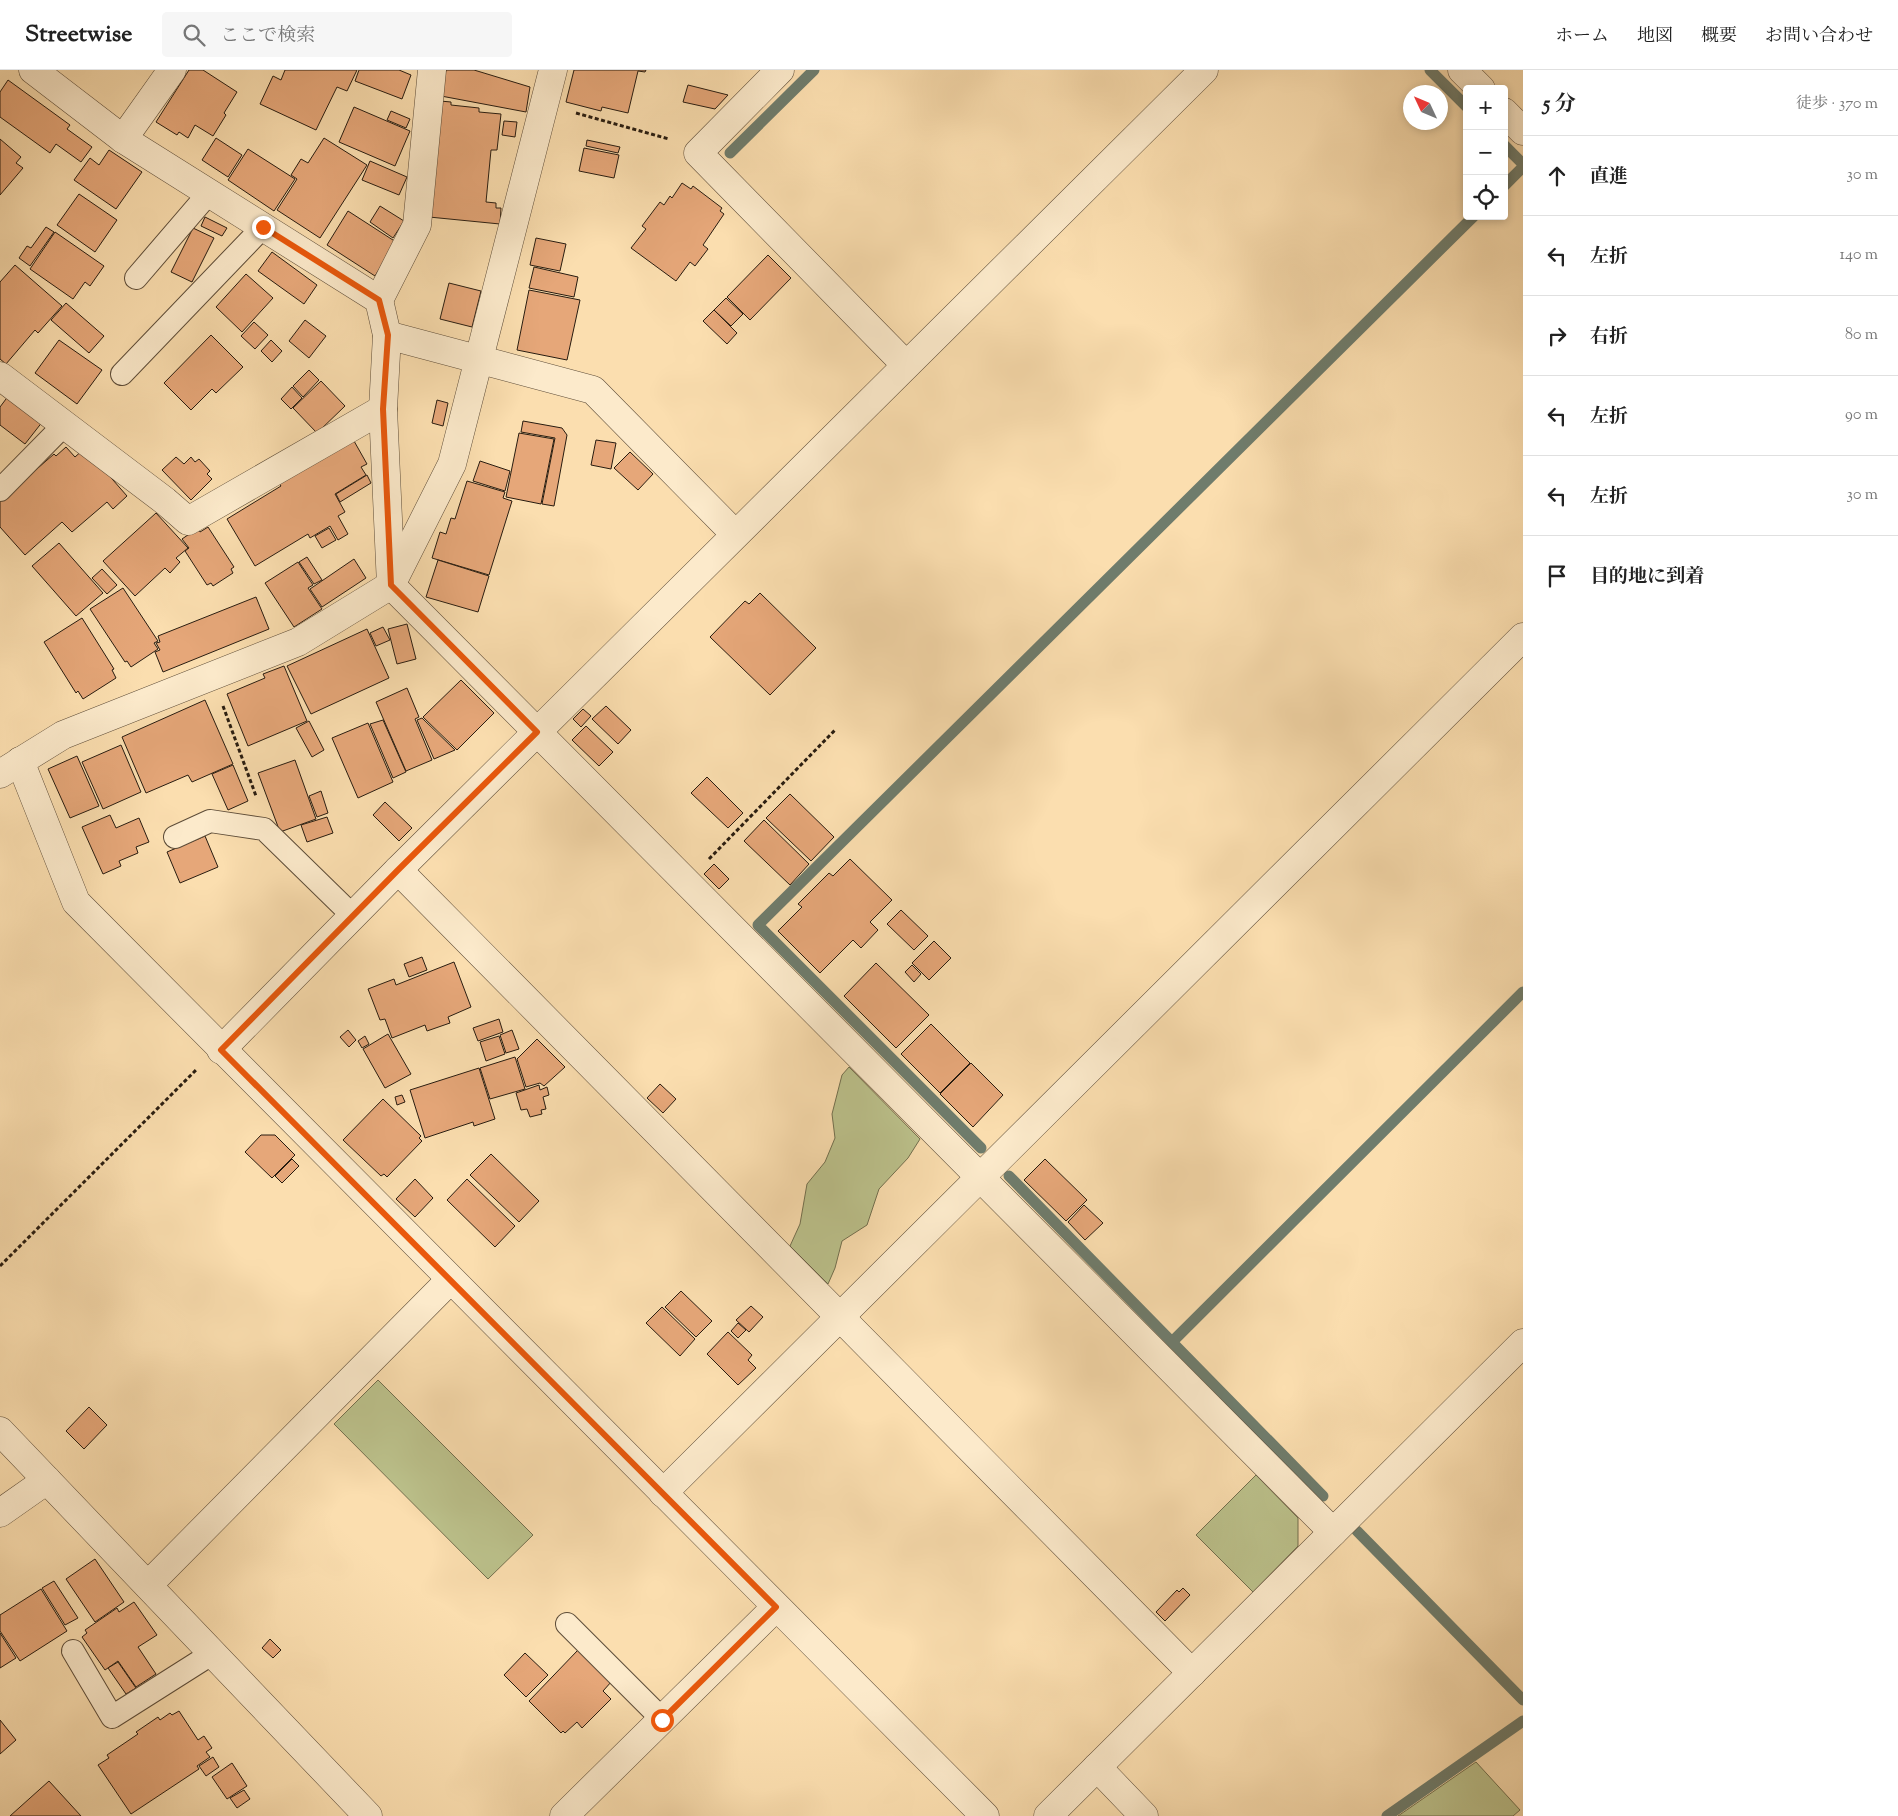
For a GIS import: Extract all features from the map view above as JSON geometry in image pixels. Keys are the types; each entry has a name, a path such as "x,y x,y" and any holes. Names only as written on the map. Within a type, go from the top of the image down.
{"street":[{"path":"33,70 123,139 379,300"},
{"path":"123,139 172,70"},
{"path":"432,70 417,225 379,300 388,335 383,409 391,585 1333,1532"},
{"path":"553,70 452,464 391,585 298,642 63,735 10,767 76,902 220,1049 985,1816"},
{"path":"780,70 698,153 906,365"},
{"path":"220,1049 735,534 1204,70"},
{"path":"1462,70 1477,85"},
{"path":"1508,116 1523,131"},
{"path":"388,335 593,390 735,534"},
{"path":"0,376 166,501 188,521 383,409"},
{"path":"663,1493 1523,637"},
{"path":"398,870 1192,1673"},
{"path":"148,1585 450,1280"},
{"path":"1048,1816 1523,1343"},
{"path":"0,1431 368,1816"},
{"path":"0,1513 47,1480"},
{"path":"564,1816 776,1607"},
{"path":"1098,1767 1144,1816"}],"lane":[{"path":"136,278 209,193"},
{"path":"122,374 263,227"},
{"path":"0,490 65,424"},
{"path":"176,837 210,821 264,829 353,916"},
{"path":"567,1624 662,1720"},
{"path":"73,1651 112,1717 213,1653"}],"path":[{"path":"544,104 702,148"},
{"path":"212,675 270,835"},
{"path":"686,882 836,729"},
{"path":"0,1266 220,1049"}],"green space":[{"path":"849,1067 920,1139 908,1158 879,1189 867,1225 842,1241 835,1268 828,1284 790,1246 800,1224 807,1184 825,1162 835,1138 832,1114 842,1075"},
{"path":"378,1380 533,1535 488,1579 334,1424"},
{"path":"1256,1475 1298,1518 1298,1546 1253,1592 1196,1535"},
{"path":"1476,1762 1520,1810 1513,1816 1398,1816"}],"building":[{"path":"189,70 203,70 237,92 213,136 195,125 188,138 179,132 177,135 156,122"},
{"path":"285,70 357,70 347,91 337,87 316,130 260,104 273,76 281,80"},
{"path":"359,70 399,70 411,75 402,99 355,81"},
{"path":"446,70 474,70 530,87 526,112 441,96"},
{"path":"574,70 646,70 645,72 638,71 628,113 602,107 601,111 566,102"},
{"path":"8,80 70,125 67,129 92,147 81,162 56,144 50,153 0,117 0,92"},
{"path":"688,85 728,95 715,109 683,102"},
{"path":"440,101 451,102 451,105 479,108 479,112 501,114 497,150 491,150 486,202 496,203 496,208 501,208 500,224 429,217"},
{"path":"354,107 410,131 395,166 339,142"},
{"path":"391,111 410,119 406,128 387,120"},
{"path":"504,121 517,122 515,137 502,135"},
{"path":"216,138 242,155 228,177 202,160"},
{"path":"324,138 367,165 320,238 277,210 297,179 291,175 301,159 308,163"},
{"path":"0,139 21,157 16,163 23,168 0,195"},
{"path":"587,140 620,147 618,153 586,146"},
{"path":"584,148 619,155 614,178 579,171"},
{"path":"248,149 295,179 274,211 228,180"},
{"path":"109,150 142,172 116,209 74,180 90,158 99,165"},
{"path":"370,161 407,177 399,195 362,180"},
{"path":"682,183 691,189 693,186 722,208 720,211 724,214 703,245 708,249 695,266 690,262 676,281 631,248 646,229 642,226 660,202 664,205 670,196 672,198"},
{"path":"79,194 117,220 95,252 57,225"},
{"path":"380,206 404,221 393,238 370,222"},
{"path":"348,211 396,242 375,276 327,245"},
{"path":"205,217 227,228 222,236 201,226"},
{"path":"46,227 54,232 30,266 19,258 27,246 31,248"},
{"path":"193,228 214,238 192,282 171,272"},
{"path":"55,232 104,266 90,286 85,282 73,299 30,269"},
{"path":"536,238 566,244 560,271 530,265"},
{"path":"272,252 317,285 304,304 258,271"},
{"path":"768,255 791,278 750,320 727,297"},
{"path":"15,265 62,306 38,333 35,330 6,364 0,359 0,282"},
{"path":"534,267 578,277 574,297 529,288"},
{"path":"246,274 273,298 242,332 216,307"},
{"path":"449,283 481,291 472,327 440,319"},
{"path":"529,290 580,300 567,360 517,350"},
{"path":"726,298 743,314 731,326 714,310"},
{"path":"66,303 104,336 89,353 51,320"},
{"path":"714,310 737,333 727,344 703,321"},
{"path":"305,320 326,336 309,358 289,341"},
{"path":"254,322 268,335 255,349 241,336"},
{"path":"211,335 243,367 216,393 212,389 191,410 164,383"},
{"path":"59,340 102,370 77,404 35,373"},
{"path":"271,340 282,351 272,362 261,351"},
{"path":"309,370 319,380 303,397 293,386"},
{"path":"321,381 345,406 317,433 293,408"},
{"path":"292,387 302,398 291,409 281,399"},
{"path":"9,395 43,421 25,444 0,425 0,407"},
{"path":"437,400 448,403 443,426 432,423"},
{"path":"523,421 562,428 567,435 554,506 542,504 555,438 521,432"},
{"path":"519,433 554,439 541,504 506,497"},
{"path":"596,440 616,443 611,469 591,465"},
{"path":"354,441 367,464 361,467 366,475 335,494 345,512 338,516 348,534 338,540 330,526 310,538 308,534 255,566 227,519 281,486 278,482"},
{"path":"66,447 75,457 85,448 127,496 113,509 107,502 72,532 62,522 25,555 0,527 0,501 54,454 56,456"},
{"path":"630,452 653,474 638,490 614,468"},
{"path":"176,457 184,464 191,457 195,462 199,459 210,471 207,474 212,479 191,500 162,470"},
{"path":"480,461 510,471 505,491 473,481"},
{"path":"367,475 371,483 340,502 336,494"},
{"path":"467,481 505,492 503,498 512,501 489,575 432,558 440,532 446,534 451,518 455,519"},
{"path":"156,513 188,548 176,558 180,562 170,573 165,568 135,596 103,561"},
{"path":"208,527 234,567 231,569 233,573 213,586 211,583 207,585 185,551 189,548 182,539 198,528 200,532"},
{"path":"329,528 336,540 322,548 315,536"},
{"path":"59,543 103,593 76,616 32,566"},
{"path":"307,557 322,580 314,584 299,562"},
{"path":"354,559 366,578 322,607 310,589"},
{"path":"438,560 489,576 478,612 426,597"},
{"path":"298,562 313,585 308,588 322,609 294,627 265,583"},
{"path":"102,569 117,585 107,594 92,578"},
{"path":"123,588 158,641 154,643 158,649 131,667 127,661 125,662 90,609"},
{"path":"760,593 816,648 770,695 710,637 745,601 749,604"},
{"path":"256,597 269,629 163,672 155,652 160,650 156,643 160,642 158,636"},
{"path":"82,618 114,669 112,670 116,678 83,699 78,691 76,693 44,642"},
{"path":"407,624 416,659 397,664 388,629"},
{"path":"383,627 390,640 376,646 370,633"},
{"path":"367,629 389,678 311,714 287,666"},
{"path":"284,666 307,721 248,746 227,694 265,678 263,674"},
{"path":"461,680 494,713 457,750 423,717"},
{"path":"407,688 419,717 415,719 432,760 406,771 376,702"},
{"path":"205,700 233,764 192,782 188,775 146,793 122,737"},
{"path":"606,706 631,730 618,744 592,719"},
{"path":"583,709 591,716 581,727 573,719"},
{"path":"422,718 455,750 434,759 417,720"},
{"path":"383,720 406,772 393,778 370,724"},
{"path":"309,721 324,750 312,757 296,728"},
{"path":"368,723 393,782 358,798 332,738"},
{"path":"586,726 613,752 599,766 572,740"},
{"path":"121,745 141,792 103,809 82,762"},
{"path":"77,756 99,806 70,818 48,769"},
{"path":"295,760 316,819 280,832 258,773"},
{"path":"233,765 248,801 228,810 212,774"},
{"path":"707,777 743,813 728,828 691,793"},
{"path":"321,791 328,813 317,817 309,796"},
{"path":"790,794 834,837 811,861 766,818"},
{"path":"385,802 412,828 399,841 373,815"},
{"path":"110,815 116,828 139,818 149,842 136,847 138,853 119,861 121,866 103,874 82,827"},
{"path":"327,817 333,833 307,842 301,825"},
{"path":"764,820 809,864 790,885 744,841"},
{"path":"205,836 218,867 180,883 167,852"},
{"path":"850,859 892,900 870,922 878,930 861,948 853,940 820,973 778,931 802,907 798,904 829,873 833,876"},
{"path":"714,864 729,879 719,889 704,874"},
{"path":"901,910 928,936 914,950 887,924"},
{"path":"934,941 951,958 929,980 912,963"},
{"path":"422,957 427,970 409,977 404,964"},
{"path":"454,962 471,1007 448,1017 450,1023 427,1031 425,1025 392,1038 385,1019 380,1020 368,989 394,979 396,985"},
{"path":"876,963 929,1015 896,1048 844,996"},
{"path":"912,965 921,974 914,982 905,972"},
{"path":"499,1019 503,1032 478,1041 473,1028"},
{"path":"931,1024 970,1063 940,1093 901,1054"},
{"path":"348,1030 356,1040 349,1047 340,1037"},
{"path":"512,1030 519,1049 506,1053 500,1035"},
{"path":"388,1034 411,1074 385,1088 363,1049"},
{"path":"365,1036 369,1044 362,1048 358,1041"},
{"path":"499,1036 505,1054 486,1061 480,1042"},
{"path":"537,1039 565,1067 544,1086 540,1083 526,1087 517,1059"},
{"path":"515,1057 525,1089 490,1099 480,1068"},
{"path":"971,1063 1003,1095 973,1127 940,1094"},
{"path":"479,1068 495,1119 474,1126 473,1122 425,1138 410,1090"},
{"path":"660,1084 676,1099 663,1113 647,1098"},
{"path":"539,1085 540,1090 547,1087 549,1095 543,1097 546,1109 541,1110 542,1114 530,1117 527,1109 521,1110 516,1093"},
{"path":"402,1095 405,1102 397,1105 395,1097"},
{"path":"383,1099 421,1136 419,1138 422,1141 387,1177 384,1174 381,1176 343,1140"},
{"path":"261,1135 275,1135 295,1155 272,1178 245,1152"},
{"path":"491,1154 539,1201 519,1222 470,1175"},
{"path":"292,1159 299,1166 282,1183 275,1176"},
{"path":"1045,1159 1087,1200 1066,1221 1024,1180"},
{"path":"415,1179 433,1198 415,1217 396,1199"},
{"path":"467,1179 515,1226 495,1247 447,1200"},
{"path":"1084,1205 1103,1223 1085,1240 1068,1222"},
{"path":"681,1291 712,1321 696,1337 665,1307"},
{"path":"751,1306 763,1317 749,1332 736,1320"},
{"path":"662,1307 695,1339 680,1356 646,1323"},
{"path":"738,1323 746,1330 738,1338 731,1331"},
{"path":"728,1332 752,1355 748,1360 756,1368 738,1385 707,1354"},
{"path":"89,1407 107,1425 84,1449 66,1431"},
{"path":"95,1559 124,1602 95,1622 66,1579"},
{"path":"54,1581 78,1618 65,1625 42,1588"},
{"path":"1183,1588 1190,1595 1165,1621 1156,1612 1177,1590 1179,1592"},
{"path":"41,1589 67,1631 20,1661 0,1631 0,1615"},
{"path":"134,1602 157,1635 138,1647 156,1674 136,1687 118,1661 105,1670 82,1637 87,1633 85,1630 117,1608 119,1612"},
{"path":"0,1633 16,1658 0,1668"},
{"path":"270,1639 281,1650 273,1658 262,1648"},
{"path":"578,1650 612,1681 603,1691 611,1699 582,1728 577,1722 565,1733 563,1731 561,1733 529,1701"},
{"path":"525,1653 548,1675 526,1697 504,1675"},
{"path":"118,1662 136,1688 126,1694 108,1668"},
{"path":"179,1711 198,1740 204,1736 212,1748 206,1752 210,1757 197,1766 199,1769 131,1814 98,1765 109,1758 107,1755 138,1734 136,1732 158,1717 160,1720 170,1713 172,1715"},
{"path":"0,1720 16,1740 0,1754"},
{"path":"213,1757 219,1767 206,1776 199,1766"},
{"path":"232,1763 247,1786 227,1799 212,1777"},
{"path":"49,1781 81,1816 10,1816"},
{"path":"244,1790 250,1799 237,1808 230,1798"}],"waterway":[{"path":"730,153 814,70"},
{"path":"1430,70 1463,103"},
{"path":"1508,149 1523,164"},
{"path":"1508,182 1523,167"},
{"path":"981,1148 758,925 1470,220"},
{"path":"1323,1496 1172,1342 1523,992"},
{"path":"1009,1176 1172,1342"},
{"path":"1357,1531 1523,1700"},
{"path":"1387,1816 1523,1721"}],"route":[{"path":"263,227 379,300 388,335 383,409 391,585 537,732 221,1050 776,1607 662,1720"}]}
